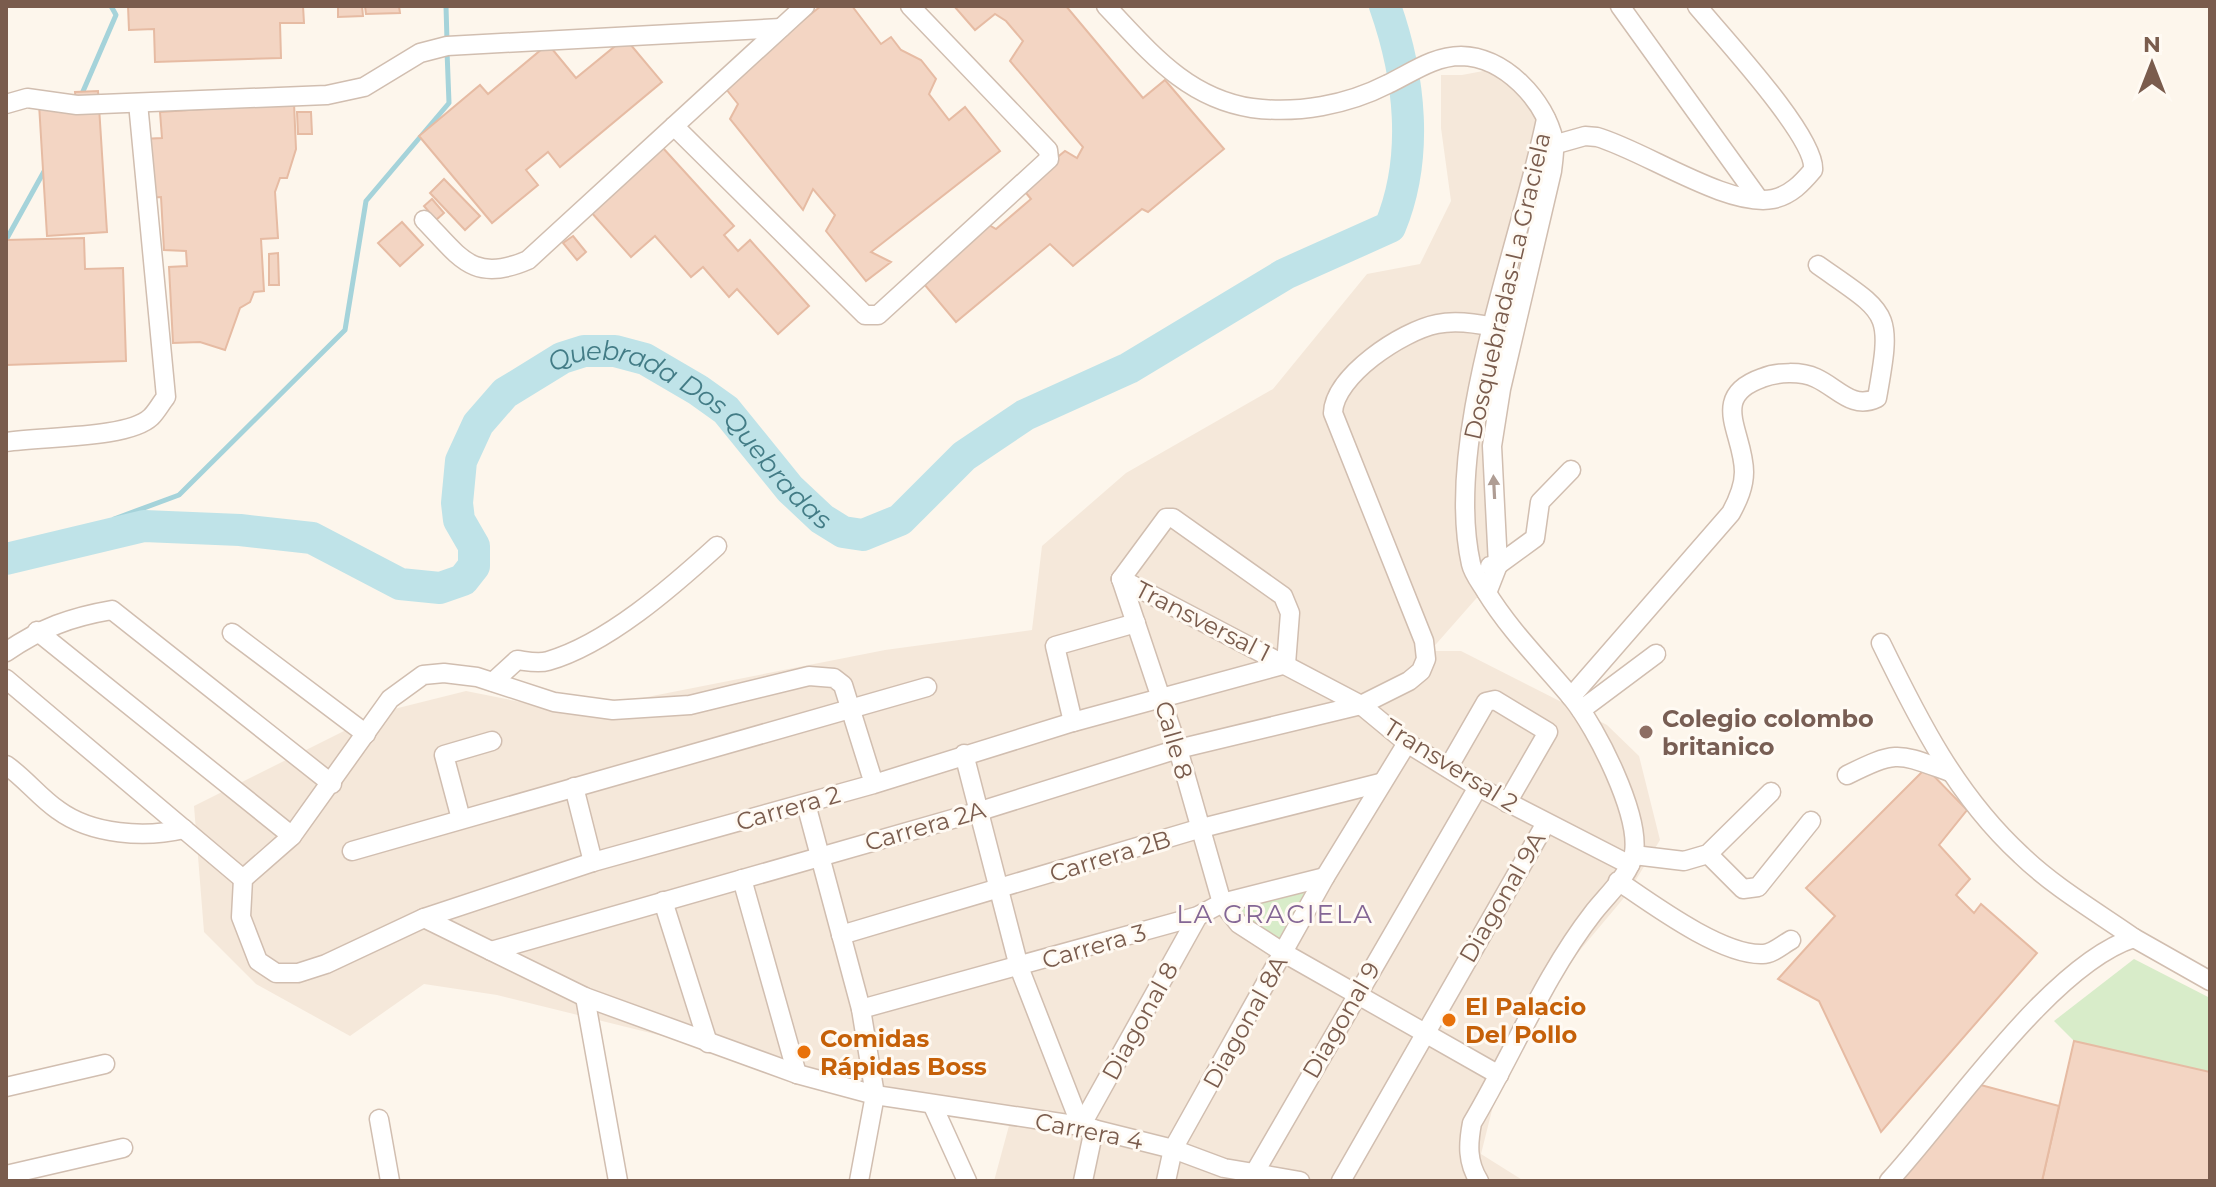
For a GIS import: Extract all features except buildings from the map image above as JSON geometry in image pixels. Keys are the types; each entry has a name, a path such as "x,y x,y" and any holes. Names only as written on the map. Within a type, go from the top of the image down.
{"street":[{"path":"424,220 466,263 484,271 528,260 805,6"},
{"path":"674,126 865,315 878,315 1049,159 1048,150 910,6"},
{"name":"Dosquebradas-La Graciela","path":"1106,6 1172,75 1211,95 1250,107 1293,110 1352,100 1432,61 1462,56 1505,70 1519,82 1546,119 1552,171 1501,389 1492,446 1498,565 1487,593"},
{"path":"1620,6 1758,198"},
{"path":"1547,146 1585,136 1597,137 1713,186 1758,198 1772,199 1792,192 1813,170 1814,161 1796,127 1697,6"},
{"path":"6,104 27,98 77,105 327,95 364,87 420,53 447,46 781,28"},
{"path":"6,442 46,435 119,433 150,418 166,397 138,103"},
{"name":"Dosquebradas-La Graciela","path":"1547,146 1493,327 1468,446 1467,531 1471,567 1504,623 1576,703 1625,801 1634,831 1632,860"},
{"path":"1576,703 1731,513 1740,495 1744,471 1732,401 1743,385 1776,373 1801,375 1814,377 1853,401 1866,403 1877,398 1885,331 1882,315 1871,302 1818,265"},
{"name":"Carrera 2A","path":"491,951 977,812 1178,749 1361,705 1409,681 1421,671 1426,659 1424,641 1333,413 1333,399 1354,375 1410,331 1440,323 1472,323 1493,327"},
{"path":"1471,567 1498,565 1535,538 1540,502 1571,470"},
{"path":"1121,579 1166,518 1173,518 1283,596 1290,613 1286,664"},
{"path":"493,682 517,660 545,662 585,644 669,589 717,546"},
{"name":"Transversal 1","path":"1121,579 1361,705"},
{"name":"Calle 8","path":"1121,579 1178,749 1198,829 1222,903"},
{"path":"6,652 37,631 66,618 112,610 332,784"},
{"path":"1073,722 1055,646 1136,623"},
{"path":"37,631 292,836"},
{"path":"232,633 366,734"},
{"path":"1881,643 1926,736 1967,797 2022,856 2134,938 2210,981"},
{"path":"1576,703 1656,654"},
{"name":"Carrera 2","path":"243,879 241,917 258,961 276,973 298,973 326,964 424,918 593,862 806,804 1073,722 1286,664"},
{"path":"6,679 243,879 292,836 390,699 423,675 444,673 493,682 554,702 613,710 690,705 809,676 834,678 843,685 874,784"},
{"path":"352,851 927,687"},
{"path":"1448,768 1490,699 1548,732 1507,803"},
{"name":"Transversal 2","path":"1361,705 1407,743 1478,787 1546,823 1632,860 1684,861 1708,854"},
{"path":"461,819 444,755 492,741"},
{"name":"Diagonal 8A","path":"1166,1181 1173,1149 1325,877 1407,743"},
{"path":"964,754 1019,967 1088,1128"},
{"path":"1847,775 1887,755 1911,758 1950,772"},
{"path":"6,765 60,812 78,822 110,830 159,835 184,829"},
{"name":"Carrera 2B","path":"841,935 1198,829 1380,783"},
{"path":"574,787 593,862"},
{"name":"Diagonal 9","path":"1255,1172 1478,787"},
{"path":"1771,792 1708,854 1743,889 1758,887 1811,821"},
{"path":"806,804 861,1009 875,1095 859,1181"},
{"name":"Diagonal 9A","path":"1341,1181 1546,823"},
{"path":"1479,1181 1470,1167 1468,1143 1472,1123 1580,928 1632,860"},
{"name":"Carrera 3","path":"861,1009 1198,916 1222,903 1325,877"},
{"path":"742,879 797,1074"},
{"path":"1618,881 1680,923 1743,952 1766,954 1791,940"},
{"path":"663,901 708,1043"},
{"path":"1222,903 1239,924 1284,953 1499,1075"},
{"name":"Diagonal 8","path":"1083,1181 1088,1128 1198,916"},
{"name":"Carrera 4","path":"424,918 585,997 797,1074 875,1095 933,1106 1088,1128 1173,1149 1223,1174 1255,1172 1300,1181"},
{"path":"1889,1181 2011,1036 2069,977 2112,945 2134,938"},
{"path":"585,997 618,1181"},
{"path":"6,1087 105,1064"},
{"path":"933,1106 967,1181"},
{"path":"379,1119 390,1181"},
{"path":"6,1175 123,1148"}],"shaded area":[{"name":"LA GRACIELA","path":"1515,65 1536,86 1535,243 1493,327 1482,442 1503,568 1430,651 1461,651 1607,725 1639,756 1660,840 1628,893 1576,955 1502,1070 1481,1154 1524,1181 994,1181 1010,1122 497,995 424,984 350,1036 256,984 204,932 194,806 382,712 466,691 571,712 885,650 1032,630 1042,546 1126,473 1273,389 1367,274 1420,264 1451,201 1441,128 1441,75 1462,75"}],"green space":[{"path":"1325,877 1284,953 1222,903"},
{"path":"2134,959 2210,998 2210,1072 2074,1041 2054,1021"}],"waterway":[{"path":"81,96 116,15 111,6"},
{"path":"446,6 447,41"},
{"name":"Quebrada Dos Quebradas","path":"6,559 144,526 240,530 312,538 400,584 440,588 463,580 474,566 474,546 459,520 457,503 461,461 478,424 505,393 562,358 584,351 615,351 645,359 698,390 726,410 790,489 822,519 843,532 863,535 900,520 964,456 1025,415 1129,368 1285,274 1390,227 1405,173 1408,117 1400,61 1385,6"},
{"path":"102,534 114,519 179,495 345,330 366,201 449,103 447,51"},
{"path":"6,240 47,166"}],"place":[{"name":"Colegio colombo britanico","path":"1646,732"},
{"name":"El Palacio Del Pollo","path":"1449,1020"},
{"name":"Comidas Rápidas Boss","path":"804,1052"}],"district":[{"name":"LA GRACIELA","path":"1275,914"}]}
